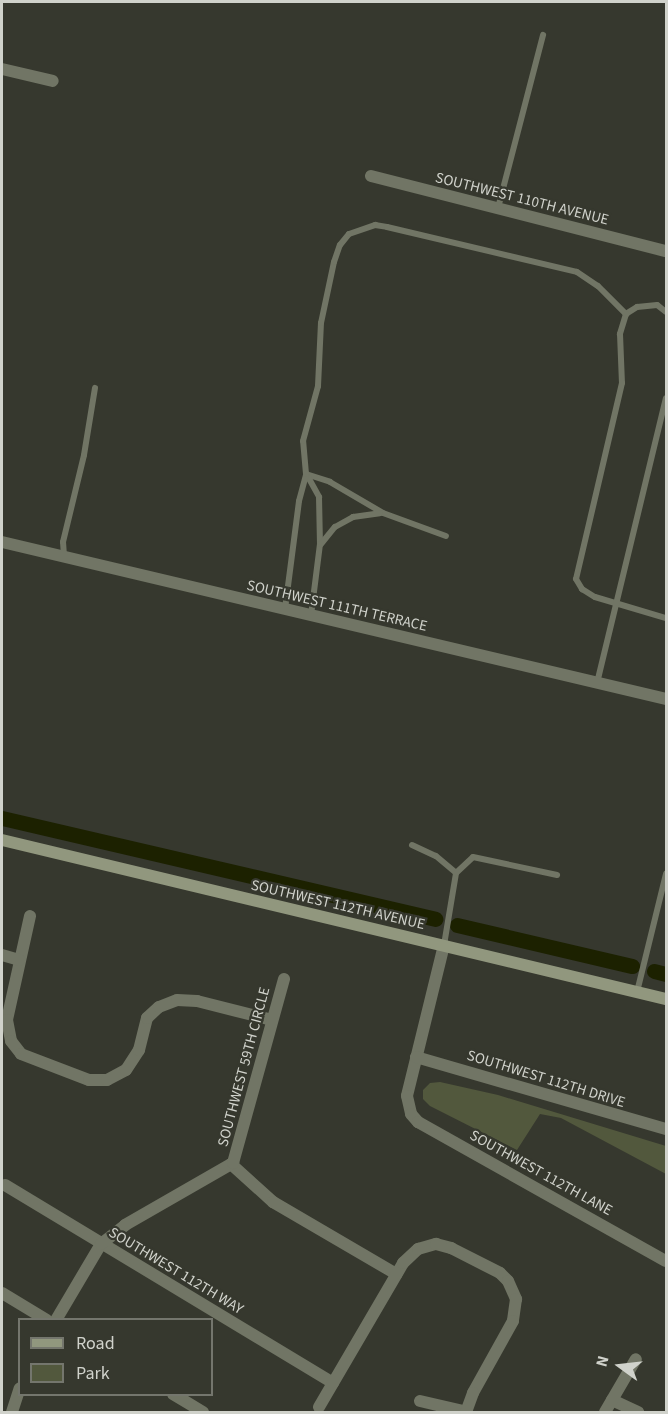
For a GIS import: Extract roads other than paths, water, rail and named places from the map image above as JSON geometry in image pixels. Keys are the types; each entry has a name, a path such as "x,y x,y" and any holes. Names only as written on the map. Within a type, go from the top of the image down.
{"street":[{"path":"2,69 53,81"},
{"name":"SOUTHWEST 110TH AVENUE","path":"375,175 666,251"},
{"name":"SOUTHWEST 111TH TERRACE","path":"2,542 666,699"},
{"name":"SOUTHWEST 112TH AVENUE","path":"2,840 666,999"},
{"path":"30,916 7,1020 11,1041 21,1054 89,1080 107,1080 126,1070 139,1050 147,1018 159,1007 177,1000 197,1000 272,1020"},
{"path":"416,1057 444,945"},
{"path":"2,955 19,960"},
{"name":"SOUTHWEST 59TH CIRCLE","path":"232,1164 284,979"},
{"name":"SOUTHWEST 112TH LANE","path":"416,1057 407,1106 418,1122 666,1261"},
{"name":"SOUTHWEST 112TH DRIVE","path":"416,1057 666,1129"},
{"path":"57,1318 101,1244 125,1226 232,1164 273,1202 396,1274"},
{"name":"SOUTHWEST 112TH WAY","path":"4,1185 333,1383"},
{"path":"319,1407 396,1274 410,1255 428,1245 443,1245 500,1274 514,1290 516,1309 513,1322 473,1393 466,1412 420,1401"},
{"path":"2,1293 44,1318"},
{"path":"605,1413 636,1359"},
{"path":"12,1413 18,1394"},
{"path":"175,1396 200,1412"},
{"path":"612,1400 638,1413"}],"lane":[{"path":"498,208 543,35"},
{"path":"285,609 299,501 306,474 303,441 318,386 321,323 334,262 340,245 349,234 375,225 387,227 577,272 598,286 626,314"},
{"path":"666,312 657,305 637,307 626,314 620,334 622,383 576,579 582,589 595,597 666,618"},
{"path":"64,556 63,542 84,455 95,388"},
{"path":"597,682 666,398"},
{"path":"306,474 330,482 383,513 446,536"},
{"path":"306,474 319,497 320,544 311,615"},
{"path":"320,544 335,526 353,517 383,513"},
{"path":"412,845 436,856 456,873"},
{"path":"444,945 456,873 473,857 557,875"},
{"path":"638,992 663,901 666,874"}],"waterway":[{"path":"2,818 435,919"},
{"path":"457,925 632,966"},
{"path":"654,971 666,974"}]}
